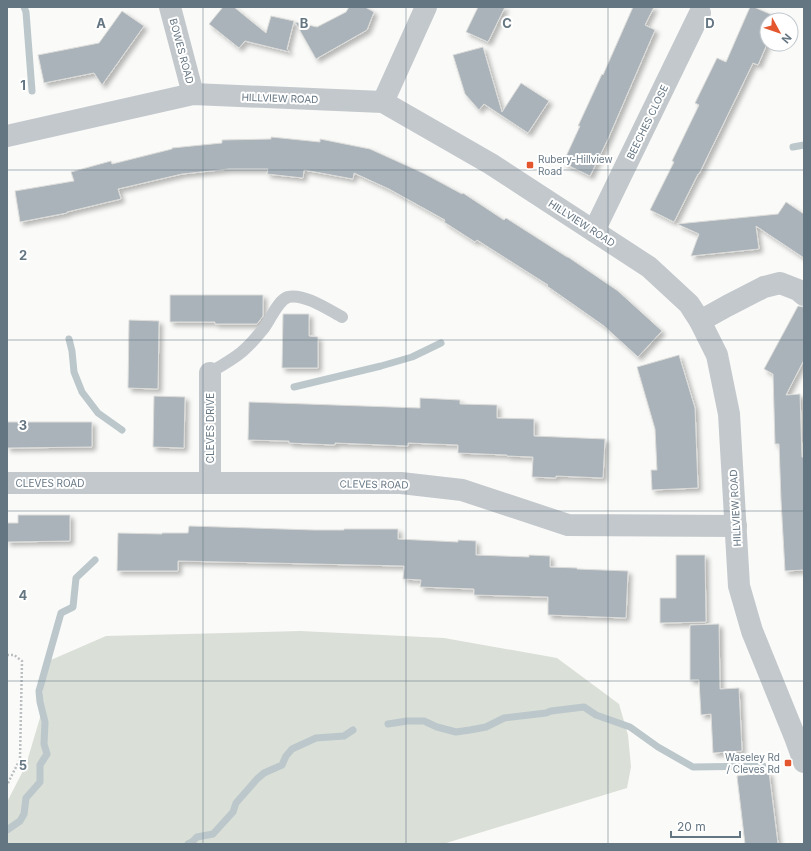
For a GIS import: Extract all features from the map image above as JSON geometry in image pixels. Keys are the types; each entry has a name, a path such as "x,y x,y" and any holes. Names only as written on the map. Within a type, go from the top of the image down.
{"street":[{"name":"BOWES ROAD","path":"170,7 193,94"},
{"path":"383,102 426,7"},
{"name":"BEECHES CLOSE","path":"594,231 700,13"},
{"name":"HILLVIEW ROAD","path":"7,136 193,94 383,102 491,164 649,267 689,304 700,321 717,355 729,414 739,586 752,631 804,762"},
{"path":"700,321 764,287 780,283 798,290 804,295"},
{"name":"CLEVES DRIVE","path":"210,373 210,483"},
{"name":"CLEVES ROAD","path":"7,483 400,483 462,490 568,525 736,526"}],"lane":[{"path":"210,373 246,349 265,327 278,306 283,300 289,297 298,297 311,300 342,317"}],"path":[{"path":"7,655 14,655 22,661 20,759 7,786"}],"shaded area":[{"path":"300,631 444,638 557,658 619,704 628,735 631,767 627,788 443,844 7,844 7,802 26,765 42,711 44,663 106,636"}],"building":[{"path":"223,7 234,7 266,33 271,16 294,21 287,49 290,52 245,41 239,48 209,24"},
{"path":"349,7 365,7 374,12 367,30 316,59 295,22 317,27 346,12"},
{"path":"478,7 505,7 488,42 466,32"},
{"path":"633,7 654,7 645,25 655,30 608,139 590,176 563,163 580,126 578,126 602,74 603,75"},
{"path":"750,7 754,7 765,12 759,12 759,52 764,52 758,65 753,63 674,222 650,210 674,162 672,161 699,105 695,103 717,58 726,62"},
{"path":"122,11 144,26 102,85 94,73 44,83 38,55 99,43"},
{"path":"483,47 502,112 521,83 549,101 528,133 484,104 479,110 465,94 453,55"},
{"path":"271,137 320,142 320,139 370,149 423,173 462,194 463,193 504,220 506,218 568,257 618,291 662,331 638,357 604,326 547,286 548,285 477,240 475,242 444,222 445,220 389,189 354,173 353,179 304,170 303,178 267,174 268,169 229,169 182,174 118,189 121,199 67,213 20,222 15,191 74,181 71,172 111,161 112,164 172,148 222,143 222,140 271,139"},
{"path":"786,202 804,214 804,258 756,226 759,249 691,256 699,234 677,224 778,214"},
{"path":"170,295 263,295 263,316 257,324 170,322"},
{"path":"798,306 804,307 804,360 786,395 800,394 802,457 804,457 804,570 785,571 779,444 775,444 773,374 764,369"},
{"path":"283,314 309,314 309,336 318,337 318,368 282,368"},
{"path":"129,320 159,321 158,389 128,388"},
{"path":"679,355 695,408 698,488 652,490 651,470 657,470 655,429 637,367"},
{"path":"154,396 185,397 184,448 153,447"},
{"path":"420,398 460,400 460,404 497,405 497,418 534,419 534,436 605,439 603,478 556,476 556,478 532,477 533,457 458,453 458,445 408,443 408,446 335,443 335,445 289,443 289,441 248,440 249,402 420,408"},
{"path":"7,422 92,422 92,447 7,448"},
{"path":"18,515 70,515 70,541 7,542 7,523 18,523"},
{"path":"189,526 314,530 398,529 398,539 458,542 458,540 476,541 476,555 529,557 529,555 550,556 550,567 628,571 626,618 548,615 548,597 474,595 474,589 420,587 421,580 403,579 404,566 178,561 178,571 117,571 118,533 188,533"},
{"path":"676,555 705,555 706,622 660,623 660,598 676,598"},
{"path":"719,624 720,689 739,688 742,751 713,753 711,714 701,715 699,680 690,680 690,625"},
{"path":"769,772 778,844 745,844 737,776"}],"waterway":[{"path":"24,7 26,12 32,91"},
{"path":"793,147 804,145"},
{"path":"69,339 74,372 82,392 98,413 122,430"},
{"path":"294,387 412,357 441,343"},
{"path":"7,830 20,821 24,814 26,798 40,782 40,765 47,754 44,744 45,722 39,691 61,613 73,607 76,578 95,560"},
{"path":"388,724 407,721 424,721 437,727 456,732 486,727 504,718 584,707 596,715 630,727 658,747 693,767 763,766"},
{"path":"188,844 197,837 213,834 233,812 236,803 257,779 264,773 282,765 286,756 292,749 316,738 344,736 353,730"}],"place":[{"name":"Rubery-Hillview Road","path":"530,165"},
{"name":"Waseley Rd / Cleves Rd","path":"788,763"}]}
